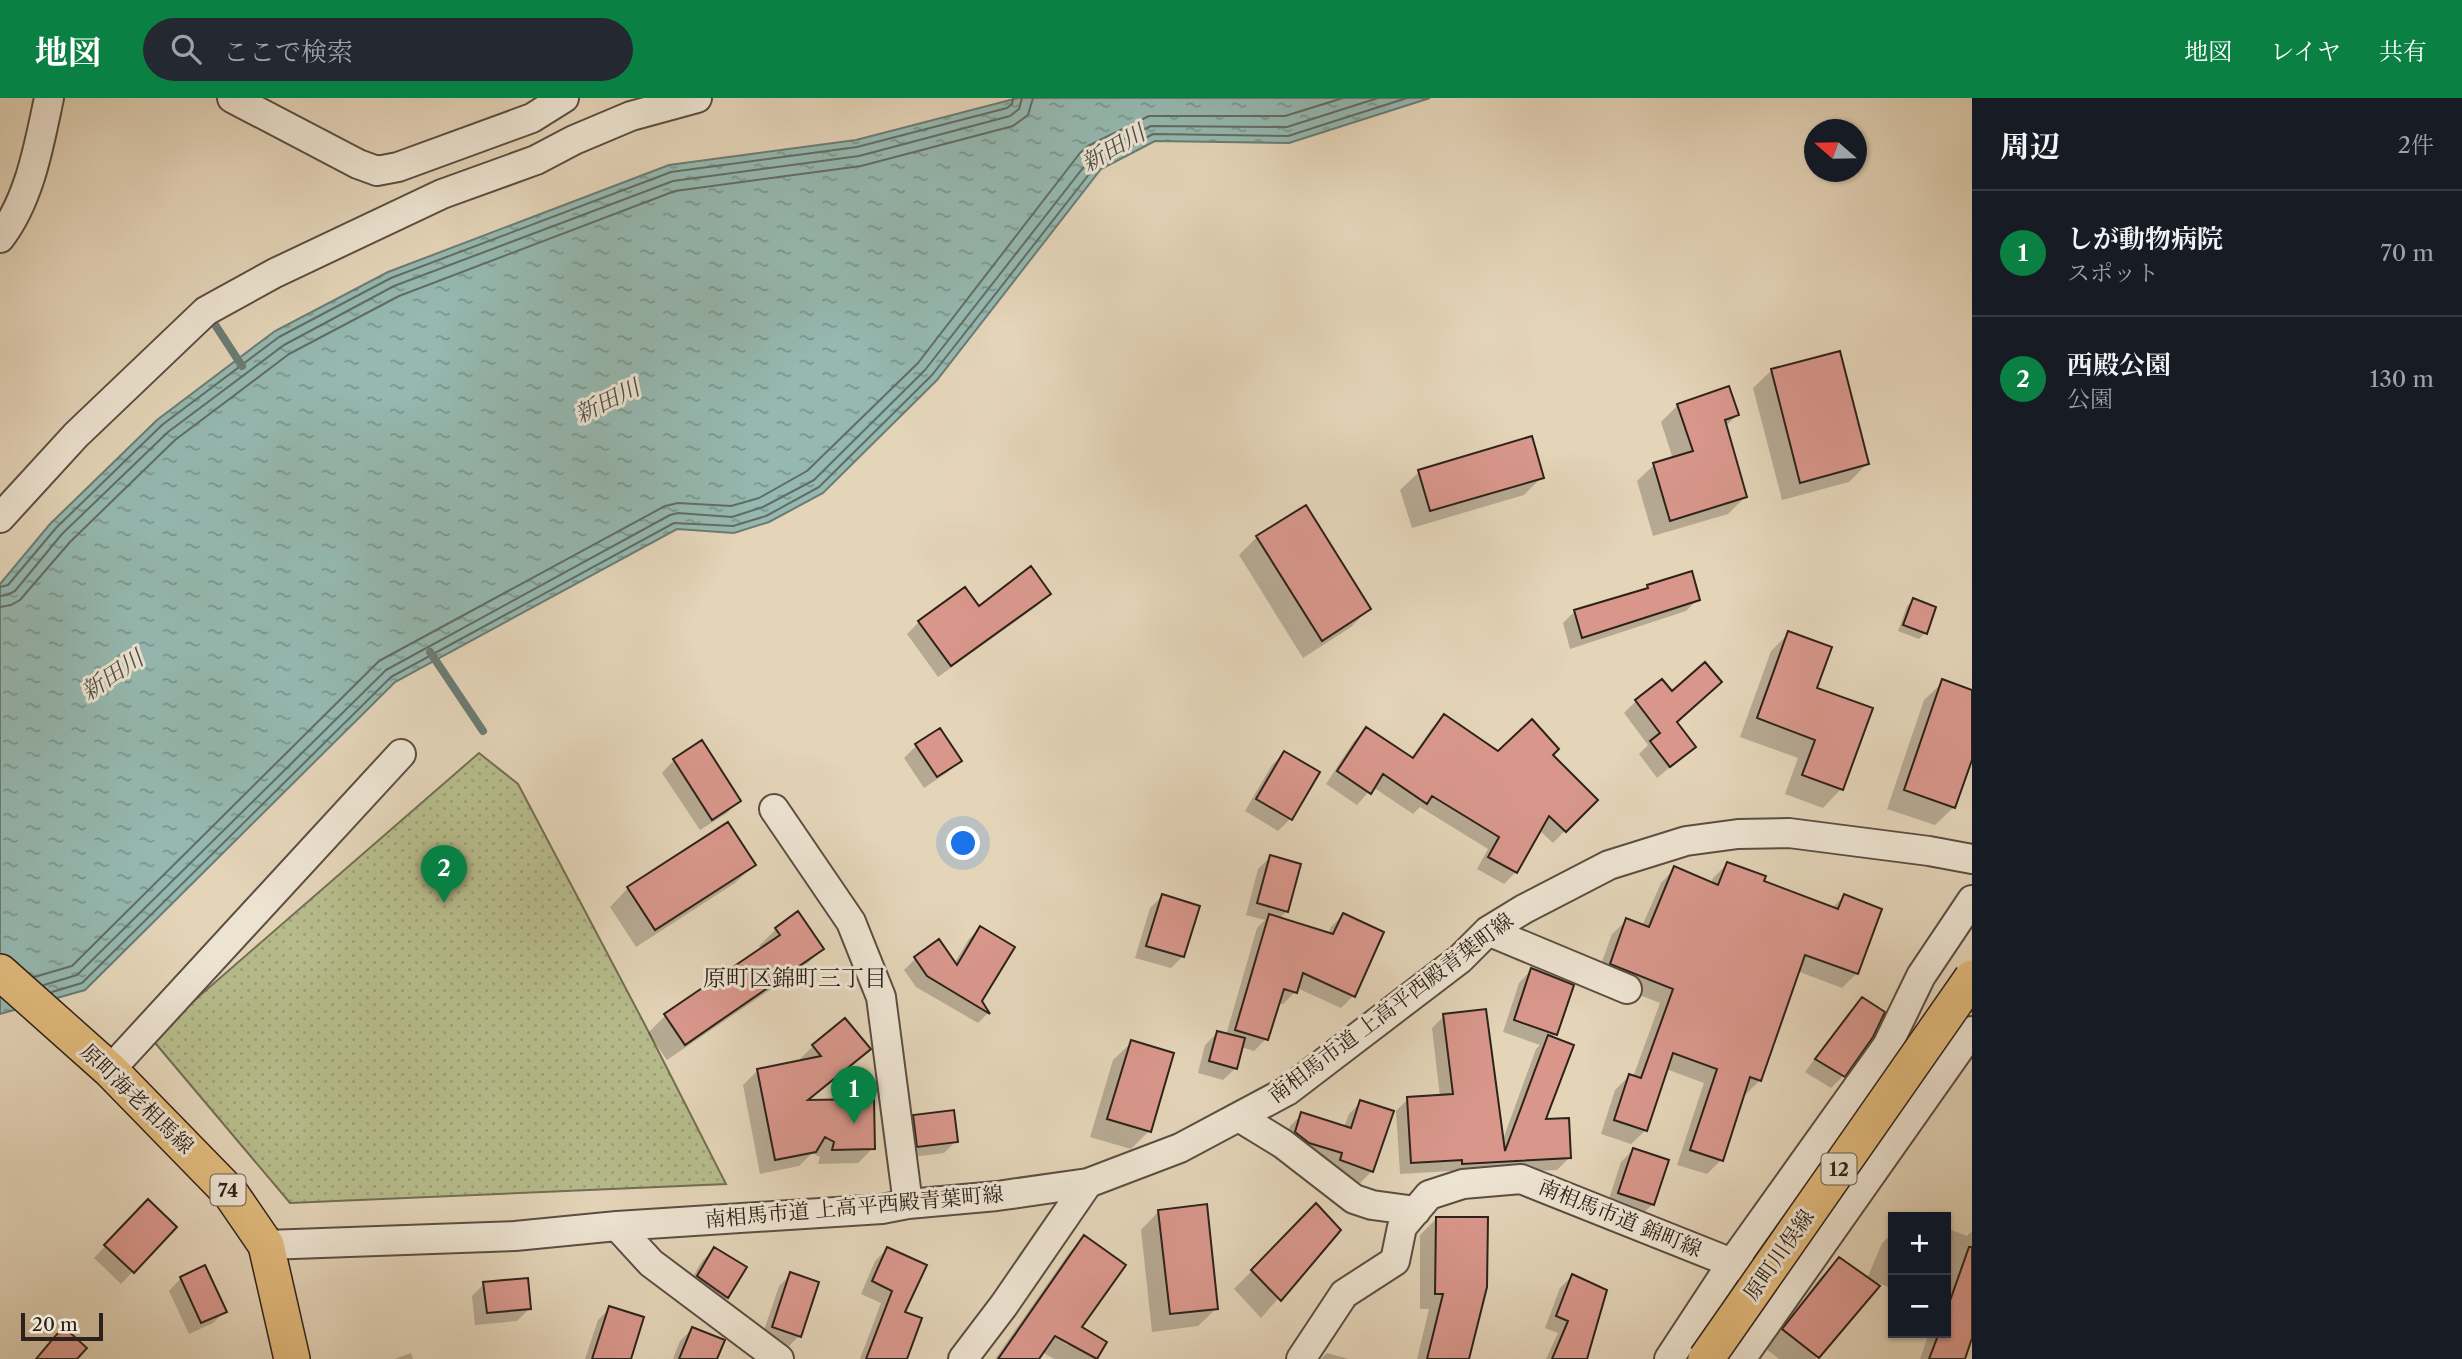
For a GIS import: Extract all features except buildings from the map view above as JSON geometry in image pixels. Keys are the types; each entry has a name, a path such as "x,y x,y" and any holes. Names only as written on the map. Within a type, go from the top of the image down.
{"main road":[{"name":"原町海老相馬線","path":"0,972 104,1064 231,1194 266,1245 288,1357"},
{"name":"原町川俣線","path":"1706,1359 1972,978"}],"street":[{"path":"0,237 17,211 23,194 36,156 49,98"},
{"path":"232,98 347,159 377,170 398,167 532,118 564,98"},
{"path":"0,518 76,435 206,311 275,272 442,194 536,160 574,139 631,116 696,98"},
{"path":"104,1064 401,754"},
{"path":"774,809 851,922 881,997 908,1204"},
{"name":"南相馬市道 上高平西殿青葉町線","path":"266,1245 515,1236 617,1226 882,1209 1088,1183 1180,1148 1298,1083 1460,959 1488,931 1609,864 1686,841 1738,834 1789,833 1972,859"},
{"path":"1669,1359 1887,1046 1921,976 1972,900"},
{"path":"1488,931 1627,989"},
{"path":"1741,1359 1788,1285 1972,1031"},
{"path":"1239,1117 1283,1144 1354,1199 1384,1208 1416,1211"},
{"name":"南相馬市道 錦町線","path":"1416,1211 1429,1195 1463,1184 1521,1179 1737,1265"},
{"path":"963,1359 1004,1305 1088,1183"},
{"path":"1301,1359 1344,1294 1395,1261 1402,1227 1416,1211"},
{"path":"617,1226 652,1263 779,1359"}],"green space":[{"path":"479,753 518,784 726,1184 290,1203 151,1038"}],"water":[{"name":"新田川","path":"1018,98 1430,98 1289,143 1155,141 1101,169 937,380 823,493 769,522 734,533 677,529 395,682 85,990 0,1014 0,584 50,524 157,420 275,331 388,272 669,165 856,140"}],"waterway":[{"path":"212,320 242,366"},
{"path":"430,652 483,731"}],"place":[{"name":"西殿公園","path":"444,903"},
{"name":"しが動物病院","path":"854,1124"}],"district":[{"name":"原町区錦町三丁目","path":"795,978"}]}
